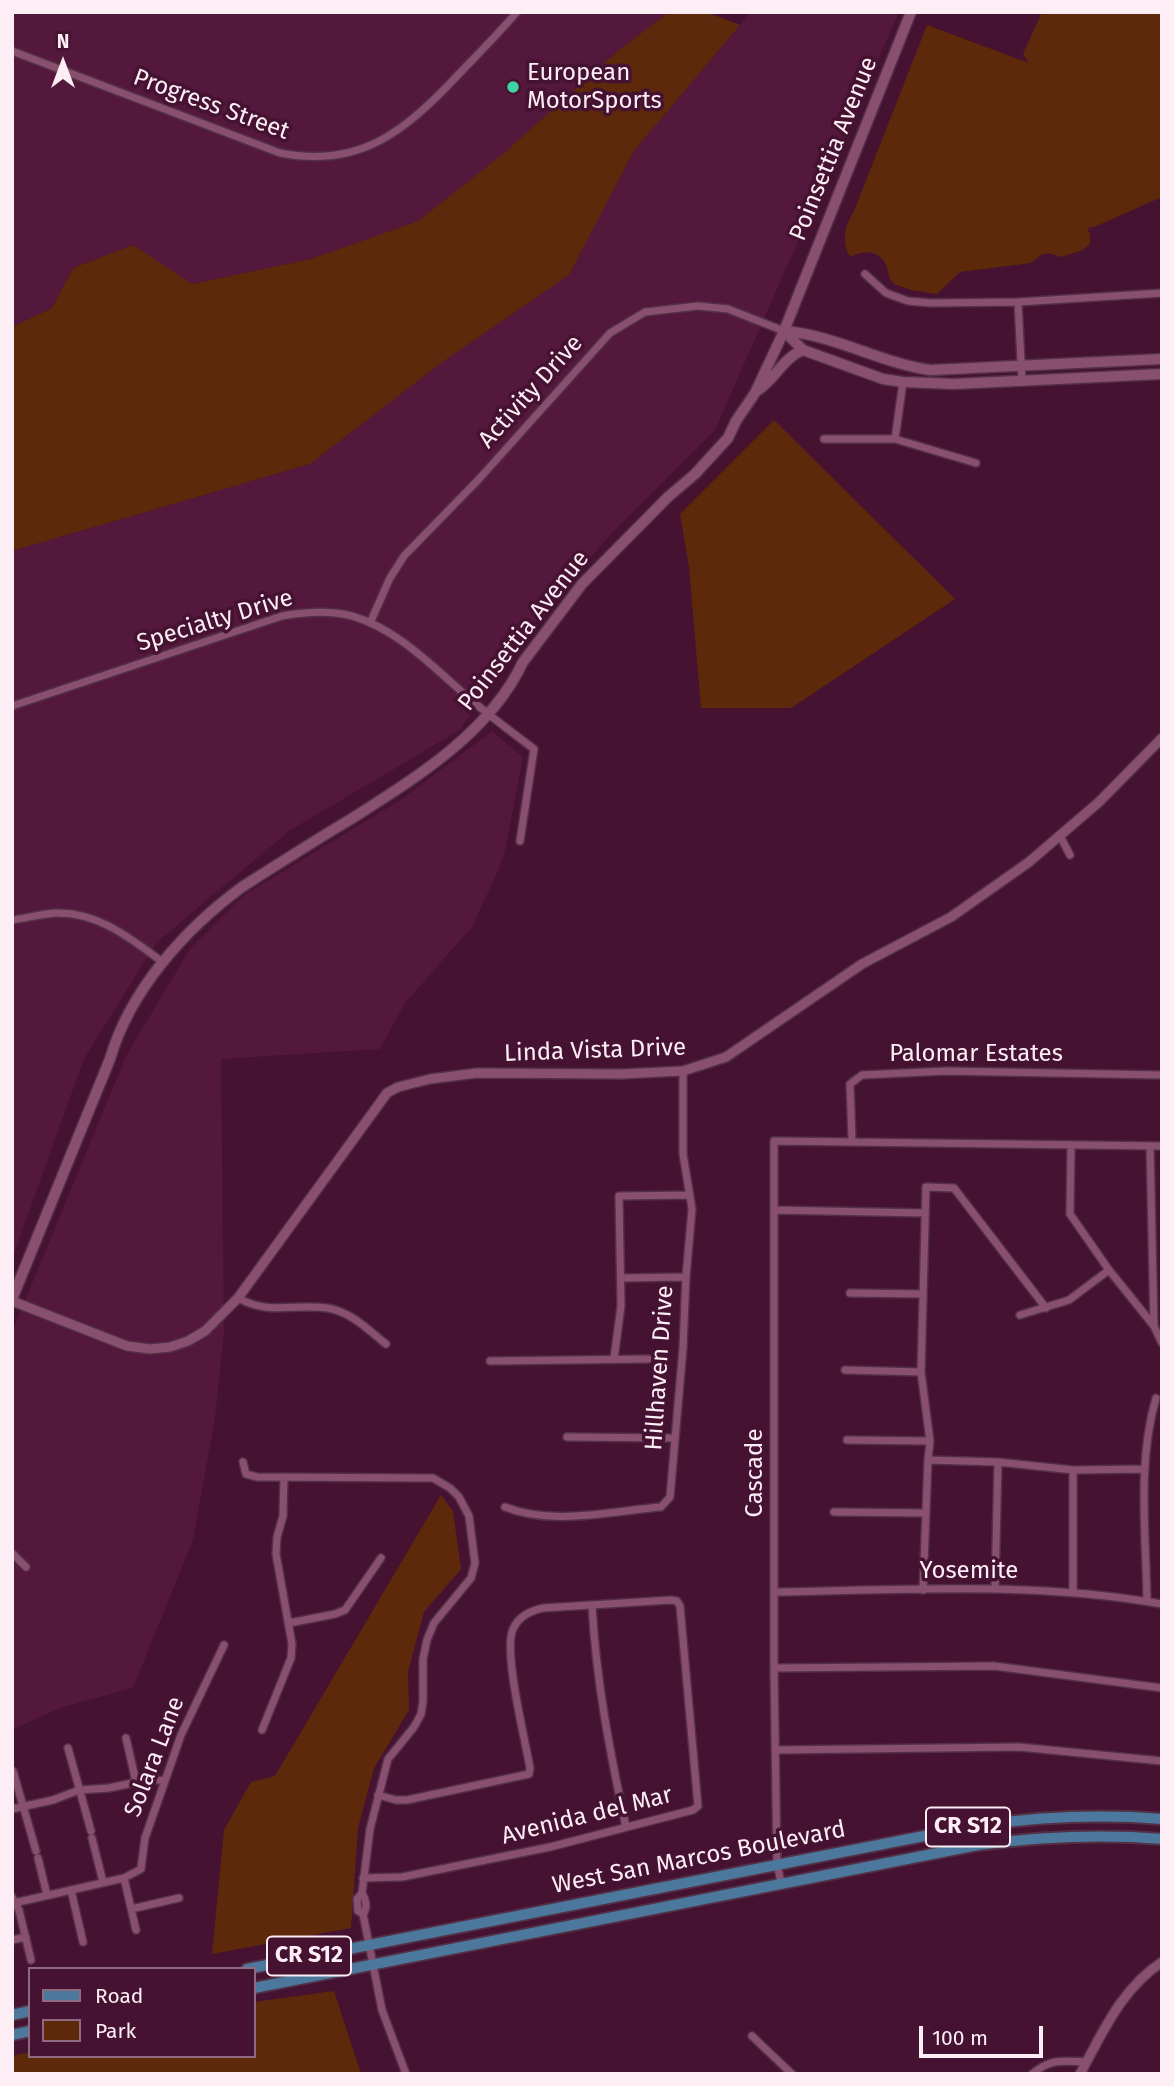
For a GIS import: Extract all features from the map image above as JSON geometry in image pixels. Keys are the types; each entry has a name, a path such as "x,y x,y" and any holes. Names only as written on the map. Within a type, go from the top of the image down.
{"main road":[{"name":"Poinsettia Avenue","path":"12,1300 116,1038 145,987 180,943 219,904 242,887 412,780 464,737 498,701 523,662 582,584 668,497 695,474 728,438 755,393 785,331 911,12"},
{"path":"785,331 803,350 883,379 903,382 1022,382 1162,374"},
{"path":"785,331 810,333 907,367 948,370 1162,359"},
{"path":"755,393 793,354 803,350"},
{"name":"West San Marcos Boulevard","path":"256,1967 777,1863 1017,1820 1082,1816 1162,1819"},
{"name":"West San Marcos Boulevard","path":"256,1988 978,1845 1083,1836 1162,1839"}],"street":[{"name":"Progress Street","path":"12,51 279,153 323,157 352,152 402,129 426,109 517,12"},
{"path":"865,274 886,293 908,301 931,303 1018,302 1162,293"},
{"path":"1018,302 1022,382"},
{"name":"Activity Drive","path":"370,623 390,578 404,556 479,479 610,333 645,312 698,306 728,309 785,331"},
{"path":"895,439 903,382"},
{"path":"824,439 895,439 976,463"},
{"name":"Specialty Drive","path":"12,706 282,616 303,612 351,616 370,623 401,641 487,714 534,749 520,841"},
{"name":"Linda Vista Drive","path":"12,1300 127,1346 150,1349 170,1347 188,1341 205,1331 237,1297 381,1100 398,1087 430,1079 477,1073 621,1074 683,1071 726,1057 862,964 951,917 1029,862 1100,802 1162,738"},
{"path":"1060,836 1070,855"},
{"path":"12,920 56,913 78,915 103,922 122,932 164,963"},
{"name":"Hillhaven Drive","path":"505,1507 523,1514 570,1515 661,1507 670,1497 684,1348 692,1209 682,1154 683,1071"},
{"name":"Palomar Estates","path":"852,1140 850,1084 862,1075 946,1071 1162,1075"},
{"path":"852,1140 1162,1146"},
{"name":"Cascade","path":"781,1883 777,1863 774,1668 774,1141 852,1140"},
{"path":"1071,1144 1070,1214 1109,1270 1154,1325 1162,1343"},
{"path":"1150,1146 1154,1325"},
{"path":"923,1590 930,1441 921,1372 926,1187 954,1188 1046,1308"},
{"path":"614,1359 621,1306 619,1196 690,1195"},
{"path":"775,1210 925,1213"},
{"path":"1020,1315 1069,1300 1109,1270"},
{"path":"621,1278 686,1277"},
{"path":"850,1293 923,1294"},
{"path":"237,1297 262,1308 327,1308 344,1313 364,1324 386,1344"},
{"path":"490,1361 648,1359"},
{"path":"845,1370 921,1372"},
{"path":"1147,1601 1145,1469 1148,1426 1156,1398"},
{"path":"568,1437 676,1438"},
{"path":"847,1440 930,1441"},
{"path":"928,1460 998,1462 1073,1471 1145,1469"},
{"path":"243,1462 246,1474 433,1479 450,1488 459,1497 469,1516 474,1563 471,1577 434,1623 423,1659 421,1714 388,1759 378,1795 363,1878 362,1893 366,1910 363,1914 383,2010 406,2074"},
{"path":"995,1588 998,1462"},
{"path":"1073,1471 1073,1592"},
{"path":"262,1730 290,1658 292,1644 276,1554 283,1516 284,1477"},
{"path":"834,1512 926,1513"},
{"path":"12,1553 26,1567"},
{"path":"289,1623 335,1615 345,1610 381,1559"},
{"name":"Yosemite","path":"775,1592 995,1588 1073,1592 1162,1604"},
{"name":"Avenida del Mar","path":"363,1878 402,1877 550,1847 693,1810 698,1806 700,1801 680,1606 677,1601 592,1605"},
{"path":"378,1795 407,1800 528,1774 530,1768 509,1647 514,1626 531,1611 592,1605 595,1663 614,1775 626,1827"},
{"name":"Solara Lane","path":"124,1878 141,1869 145,1839 181,1735 225,1645"},
{"path":"774,1668 994,1666 1162,1688"},
{"path":"126,1738 136,1782"},
{"path":"776,1750 1019,1747 1162,1761"},
{"path":"68,1748 103,1882"},
{"path":"13,1771 47,1895"},
{"path":"12,1809 53,1800 79,1790 151,1779 165,1781"},
{"path":"31,1960 19,1910 13,1900 124,1878 136,1930"},
{"path":"71,1890 83,1942"},
{"path":"131,1909 179,1898"},
{"path":"12,1940 26,1937"},
{"path":"1080,2074 1121,2000 1139,1979 1162,1962"},
{"path":"752,2036 793,2074"},
{"path":"1032,2074 1044,2063 1086,2062"}],"shaded area":[{"path":"12,12 669,12 619,50 503,154 418,221 311,259 192,284 133,245 73,268 52,308 12,327"},
{"path":"751,12 899,12 715,430 611,534 527,631 460,730 289,831 156,943 84,1059 12,1259 12,551 310,464 441,363 569,275 634,151"},
{"path":"492,731 523,757 506,847 498,871 472,927 405,1003 380,1049 221,1059 224,1331 215,1418 193,1540 133,1688 60,1708 12,1730 12,1332 126,1056 190,949 244,895 402,799"}],"green space":[{"path":"669,12 706,12 740,25 634,151 569,275 441,363 310,464 12,551 12,327 52,308 73,268 133,245 192,284 311,259 418,221 503,154 619,50"},
{"path":"1042,12 1162,12 1162,197 1090,227 1087,231 1090,233 1090,244 1083,250 1061,257 1048,253 1031,263 960,272 937,294 894,284 885,262 877,254 867,252 850,257 845,239 846,228 927,25 1029,63 1023,54"},
{"path":"774,420 955,599 791,708 701,708 689,567 680,514"},
{"path":"441,1495 453,1511 461,1569 424,1612 408,1672 409,1710 374,1768 358,1828 351,1928 212,1954 224,1830 251,1782 275,1776"},
{"path":"334,1991 361,2074 12,2074 12,2056 28,2052 28,2058 256,2058 256,2002"}],"place":[{"name":"European MotorSports","path":"513,87"}]}
